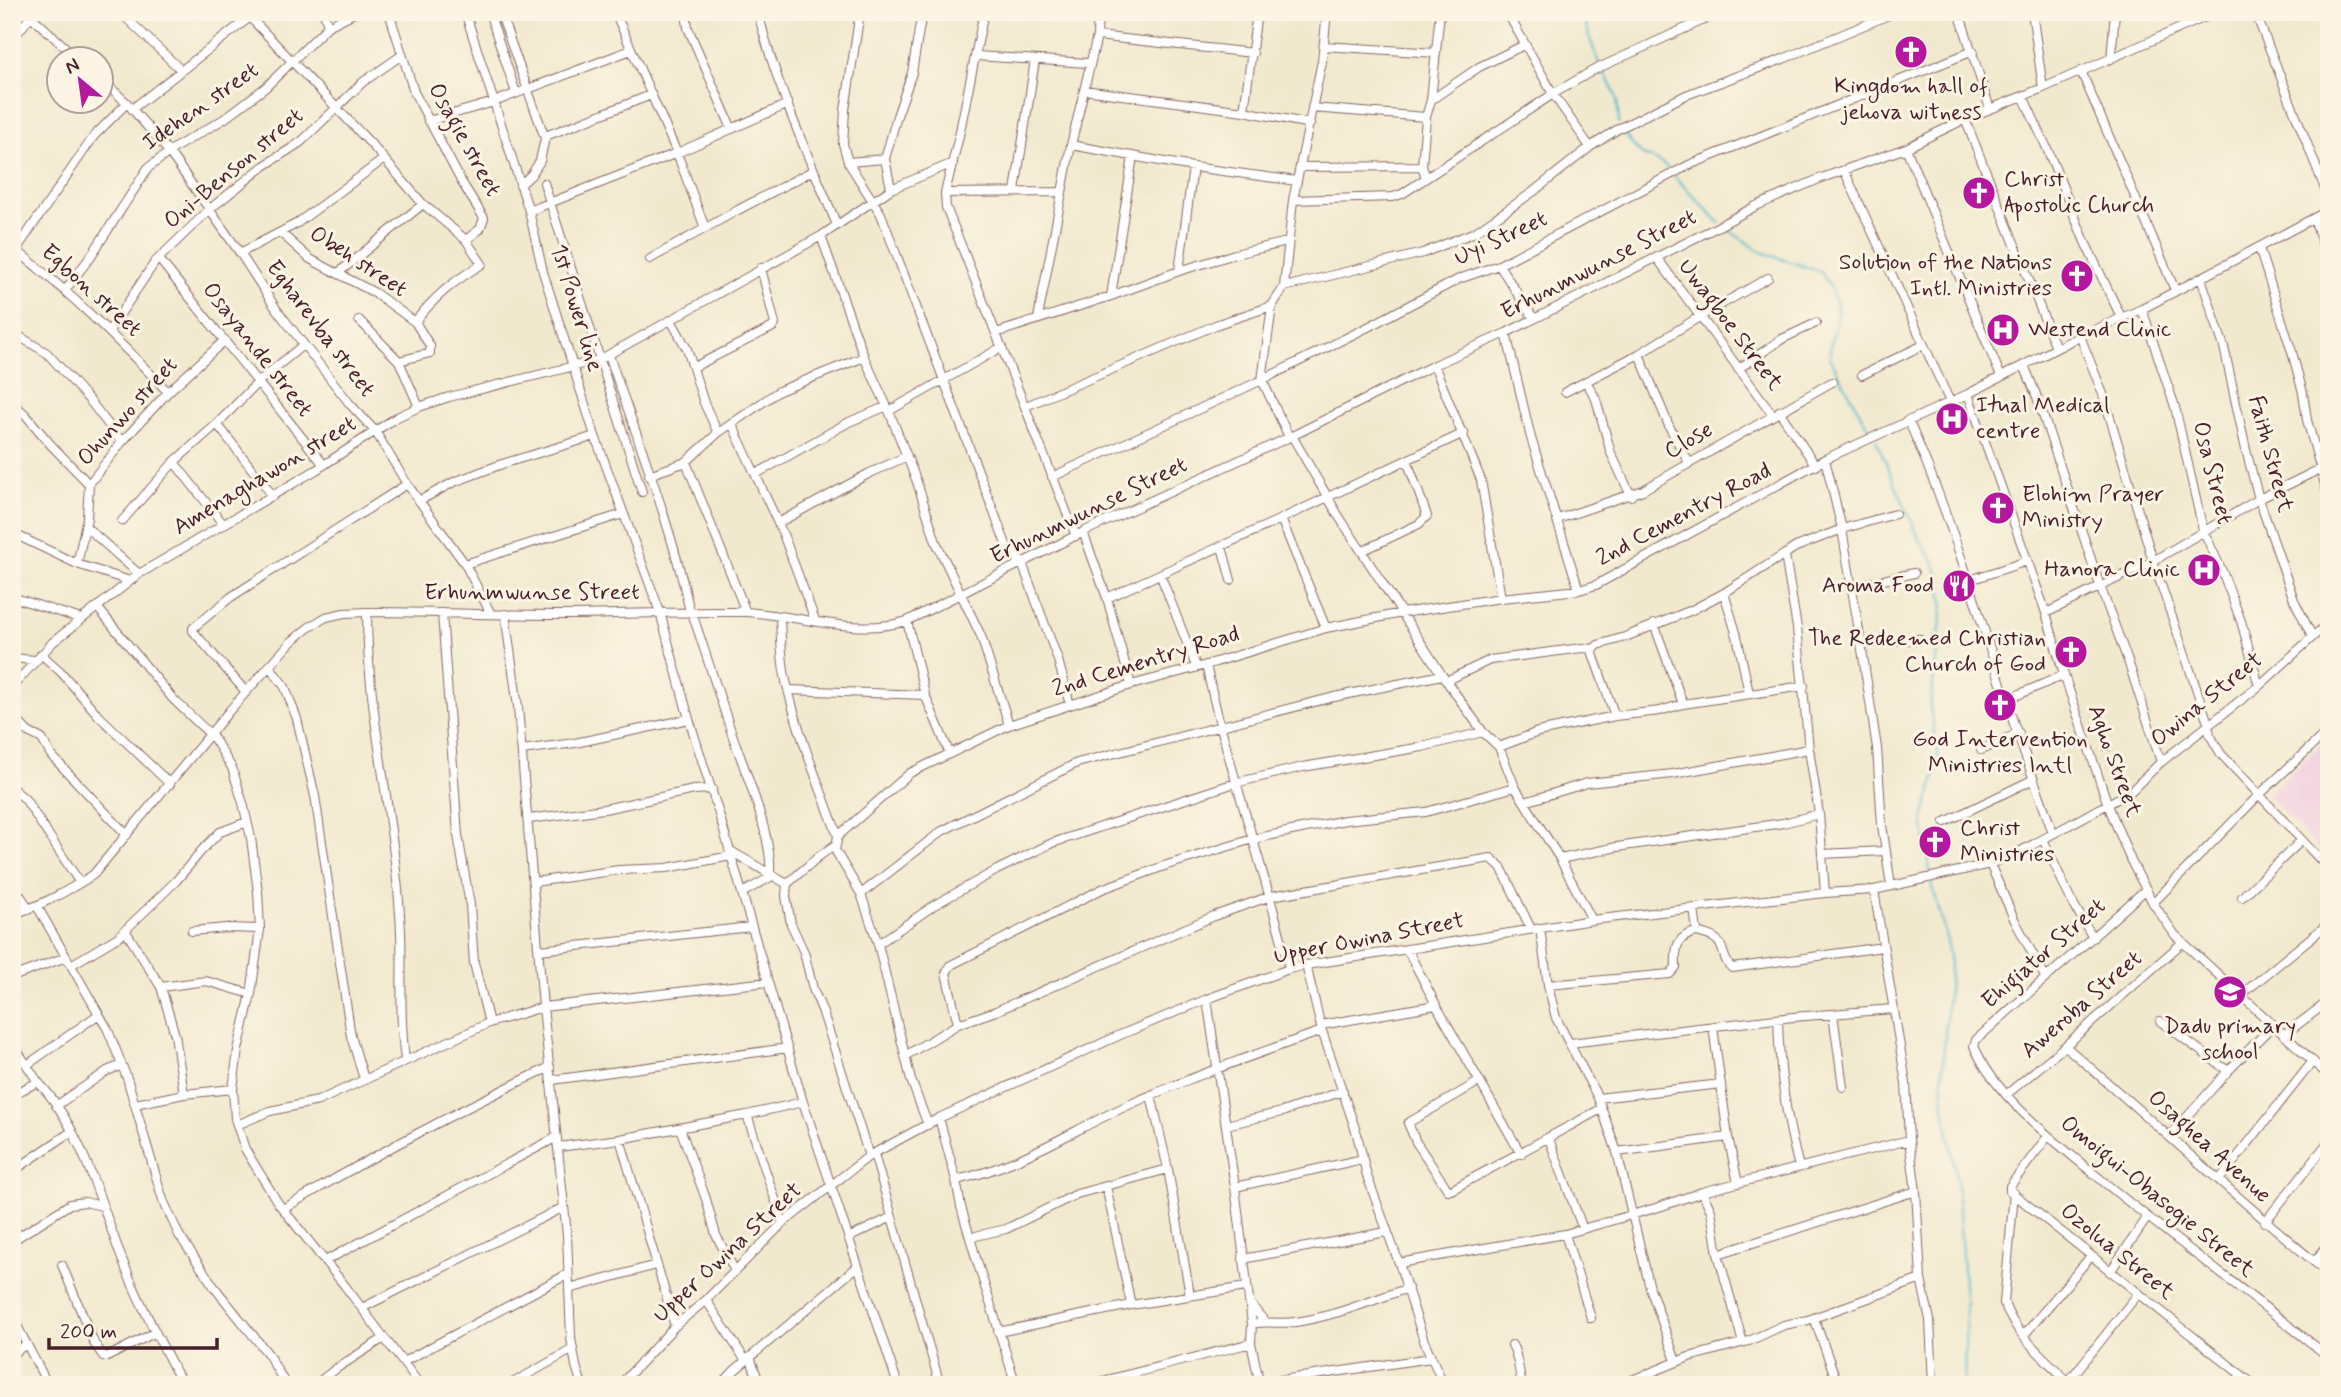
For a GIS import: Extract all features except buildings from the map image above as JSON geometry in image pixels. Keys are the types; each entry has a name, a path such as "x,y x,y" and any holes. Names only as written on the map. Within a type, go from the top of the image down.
{"main road":[{"path":"2323,1385 2329,1372"}],"street":[{"path":"120,12 181,70"},
{"path":"324,12 328,26"},
{"name":"Idehen street","path":"66,289 148,168 224,119 266,87 328,26 356,12"},
{"name":"Osagie street","path":"389,12 414,92 484,218 480,229 466,240"},
{"name":"1st Power line","path":"465,12 529,211 543,272 595,436 660,612 689,719 803,1102 898,1385"},
{"path":"489,12 516,93"},
{"path":"500,12 545,138 540,161 520,185"},
{"path":"615,12 677,153 705,228"},
{"path":"686,12 688,28 732,129"},
{"path":"758,12 788,104 837,225"},
{"path":"860,12 845,110 843,144 848,162 874,201 1007,547 1022,563 1058,660 1070,705"},
{"path":"891,188 885,159 912,73 922,12"},
{"path":"984,12 945,193 946,206 1052,477 1107,598 1131,685"},
{"path":"1038,318 1061,191 1088,63 1097,36 1098,12"},
{"path":"1244,111 1257,12"},
{"path":"1327,12 1324,46 1310,124 1293,200 1284,287 1272,306 1262,380 1291,437 1402,613 1483,732 1499,747 1515,787 1560,859 1592,920"},
{"path":"1426,178 1422,166 1426,117 1431,100 1440,12"},
{"path":"1507,12 1553,94 1590,147"},
{"path":"1293,200 1393,197 1402,194 1553,94 1600,67 1721,12"},
{"path":"1284,287 1423,253 1475,232 1618,129 1686,95 1783,59 1896,12"},
{"path":"1959,12 1990,109"},
{"path":"2032,12 2043,88"},
{"path":"2111,59 2115,12"},
{"name":"Erhunmwunse Street","path":"12,914 33,908 93,875 269,666 291,642 326,617 367,612 554,615 746,612 840,624 887,626 907,621 1079,534 1291,437 1434,365 1506,333 1756,206 1906,148 1965,119 2217,12"},
{"path":"2255,12 2329,199"},
{"path":"2321,12 2329,28"},
{"path":"12,40 32,14 65,46"},
{"path":"12,265 14,250 94,136 248,15 294,61 424,204 466,240"},
{"path":"1097,36 1253,53"},
{"path":"1431,100 1479,67 1524,45"},
{"path":"1324,46 1436,53"},
{"path":"428,121 494,102 631,50"},
{"name":"Uyi Street","path":"1052,477 1262,380 1459,279 1499,265 1722,150 1973,51"},
{"name":"Oni-Benson street","path":"109,331 159,259 210,209 264,166 301,142 363,82 402,55"},
{"path":"976,55 1088,63"},
{"path":"1015,191 1035,60"},
{"path":"2081,71 2175,290"},
{"path":"1084,90 1244,111 1310,124"},
{"name":"Egharevba street","path":"116,93 169,152 277,310 375,431 407,484 465,564 491,614"},
{"path":"545,138 651,95"},
{"path":"2023,96 2085,242 2121,317"},
{"path":"529,211 677,153 788,104"},
{"path":"1312,108 1426,117"},
{"path":"1965,119 2056,348"},
{"path":"1071,145 1193,167 1297,181"},
{"path":"1906,148 2001,377"},
{"path":"1111,296 1133,156"},
{"path":"240,253 282,233 384,159"},
{"path":"848,162 885,159"},
{"name":"Amenaghawon street","path":"12,687 38,657 139,574 324,466 375,431 419,407 449,397 599,360 821,236 891,188 953,163"},
{"path":"1301,167 1422,166"},
{"path":"1179,271 1193,167"},
{"path":"650,259 814,170"},
{"path":"1844,170 1950,402"},
{"path":"544,183 642,492"},
{"path":"945,193 1061,191"},
{"path":"338,273 424,204"},
{"name":"2nd Cementry Road","path":"787,884 910,773 1009,725 1131,685 1325,628 1501,598 1579,590 1601,582 1825,459 1968,394 2080,335 2142,309 2329,211"},
{"path":"2314,218 2329,264"},
{"name":"Obeh street","path":"282,233 310,259 375,293 415,322 430,346 430,353 399,360"},
{"path":"821,236 864,357 907,456 936,542 981,636 1009,725"},
{"name":"Obeh street","path":"415,322 429,303 448,285 482,264 466,240"},
{"path":"996,332 1111,296 1179,271 1287,242"},
{"path":"2259,247 2292,352 2329,499"},
{"name":"Egbon street","path":"14,250 66,289 168,392"},
{"name":"Uwagboe Street","path":"1657,258 1738,369 1816,466"},
{"name":"Osayande street","path":"159,259 324,466"},
{"path":"1499,265 1534,319"},
{"path":"694,367 774,327 761,268"},
{"path":"1565,392 1639,354 1768,278"},
{"name":"Faith Street","path":"2201,278 2224,347 2259,499 2294,600 2312,636"},
{"path":"1026,406 1217,324 1272,306"},
{"name":"Osa Street","path":"2142,309 2175,407 2203,530 2241,621 2259,686"},
{"path":"359,320 399,360 419,407"},
{"path":"671,320 694,367 704,403 718,433"},
{"path":"1738,369 1782,339 1816,323"},
{"path":"12,332 47,353 122,442"},
{"path":"1506,333 1531,438 1579,590"},
{"path":"2080,335 2121,450 2132,495 2210,735 2221,754 2329,869"},
{"name":"Ohunwo street","path":"77,564 85,526 89,484 122,442 168,392 225,340"},
{"path":"122,521 174,462 218,424 258,382 303,345"},
{"path":"1862,375 1923,345"},
{"path":"756,474 849,422 887,409 1002,347"},
{"path":"1639,354 1669,426 1689,463"},
{"path":"609,355 649,475 662,505 691,612 768,848 769,876 763,883 742,893"},
{"path":"649,475 686,462 718,433 779,391 864,357"},
{"path":"1434,365 1481,480 1501,598"},
{"path":"2024,365 2161,762"},
{"path":"1586,381 1596,399 1611,453 1631,496"},
{"name":"Close","path":"1558,519 1631,496 1832,382"},
{"name":"Agho Street","path":"1968,394 2046,612 2064,675 2108,805 2131,861 2175,935 2329,1076"},
{"path":"12,403 89,484"},
{"path":"1908,420 1944,504 2006,700 2053,834"},
{"path":"218,424 273,496"},
{"path":"732,424 778,523 815,620"},
{"path":"1107,598 1464,433"},
{"path":"419,501 454,482 502,464 595,436"},
{"path":"778,523 856,480 907,456"},
{"path":"1825,459 1842,529 1861,643 1877,748 1885,851 1891,886"},
{"path":"1362,551 1419,524 1427,516 1407,460"},
{"path":"174,462 223,525"},
{"path":"686,462 746,612"},
{"path":"2046,612 2153,561 2259,499 2320,469"},
{"path":"246,692 193,628 231,597 407,484"},
{"path":"465,564 623,514"},
{"path":"1615,716 1593,654 1598,645 1692,610 1796,547 1842,529 1895,514"},
{"path":"1282,519 1325,628"},
{"path":"85,526 139,574"},
{"path":"12,533 77,564 130,581"},
{"path":"1222,547 1231,580"},
{"path":"1785,555 1804,686 1825,893"},
{"path":"1969,580 2027,561"},
{"path":"1852,587 1914,573"},
{"path":"1160,574 1196,666"},
{"path":"1724,593 1737,636 1749,693"},
{"path":"12,597 81,619"},
{"path":"97,607 173,699 210,734 232,768 247,822 258,892 260,929 233,1089 237,1125 245,1149 283,1209 420,1385"},
{"path":"367,612 375,715 401,917 400,1027 405,1059"},
{"path":"442,613 457,835 470,905 474,963 489,1023"},
{"path":"505,614 519,707 543,1007 564,1207 573,1349 582,1385"},
{"path":"780,616 781,651 788,690 837,841 837,854 861,894 878,944 911,1080 928,1125"},
{"path":"907,621 925,695 949,752"},
{"path":"1654,624 1683,704"},
{"name":"Owina Street","path":"2108,805 2130,792 2161,762 2259,686 2312,636 2327,626"},
{"path":"1861,643 1919,639"},
{"path":"861,894 942,831 1077,763 1334,697 1444,678 1490,660 1582,648 1594,649"},
{"path":"12,658 38,657 61,672 99,716 170,784"},
{"path":"1206,665 1219,726 1271,896 1289,969"},
{"path":"269,666 285,687 297,719 315,796 351,1036 364,1079"},
{"path":"2006,700 2064,675"},
{"path":"1499,747 1538,732 1615,716 1660,711 1683,704 1804,686"},
{"path":"788,690 925,695"},
{"path":"12,715 28,732 42,739 51,755 127,835"},
{"path":"522,750 576,743 689,719"},
{"path":"2153,902 2259,795 2329,730"},
{"path":"878,944 936,904 1052,843 1235,783 1303,767 1422,747 1483,732"},
{"path":"1981,750 2019,733"},
{"path":"1525,802 1587,783 1673,774 1810,749"},
{"path":"1945,822 2034,779"},
{"path":"958,1024 946,973 951,965 1102,888 1253,839 1345,820 1426,812 1515,787"},
{"path":"12,788 25,799 80,883"},
{"path":"528,819 604,809 694,790 712,789"},
{"name":"Upper Owina Street","path":"620,1385 676,1326 783,1223 872,1155 939,1118 1120,1035 1207,999 1306,965 1592,920 1825,893 1874,890 1990,864 2108,805"},
{"path":"1560,859 1616,847 1783,823 1819,814"},
{"path":"12,977 69,961 118,937 176,881 220,832 247,822"},
{"path":"2043,839 2070,898 2094,938"},
{"path":"2242,897 2302,840"},
{"path":"1822,855 1885,851"},
{"path":"534,882 619,870 667,869 730,853 756,864 769,876 787,884 786,896 791,924 804,952 813,989 872,1155 940,1385"},
{"path":"905,1056 958,1024 996,1011 1214,916 1271,896 1491,858 1501,867 1536,929 1556,1018 1598,1098 1618,1152 1650,1288 1676,1361"},
{"path":"1990,864 2015,921 2045,977"},
{"path":"12,883 33,908 69,961 108,1030 135,1104 163,1200 180,1235 215,1288 268,1353 286,1385"},
{"name":"Ehigiator Street","path":"1976,1051 1976,1040 2045,977 2094,938 2146,889"},
{"path":"1874,890 1906,1083 1921,1279 1930,1320 1933,1385"},
{"path":"1694,908 1697,932"},
{"path":"2241,995 2329,923"},
{"path":"540,950 751,927"},
{"path":"192,932 226,928 260,929"},
{"path":"125,930 161,987 175,1035 184,1094"},
{"path":"1548,985 1671,974 1676,967 1675,946 1681,938 1697,932 1717,940 1721,945 1724,960 1732,968 1883,947"},
{"name":"Aweroba Street","path":"2006,1095 2183,942"},
{"path":"1407,949 1521,1154"},
{"path":"1306,965 1321,1028 1343,1091 1367,1176 1431,1358 1444,1385"},
{"path":"161,987 206,981 251,994"},
{"path":"237,1125 270,1111 318,1101 405,1059 489,1023 543,1007 768,982"},
{"path":"1207,999 1235,1186 1252,1324 1251,1343 1260,1384 1431,1358"},
{"path":"2285,1034 2329,1001"},
{"path":"956,1180 977,1176 1151,1095 1321,1028 1436,1005"},
{"path":"1570,1043 1892,1009"},
{"path":"27,1065 99,1014"},
{"path":"1833,1014 1843,1087"},
{"path":"1778,1019 1783,1092 1799,1167"},
{"path":"2160,1021 2228,1071"},
{"path":"2170,1136 2273,1025"},
{"path":"1713,1027 1728,1137 1738,1183"},
{"path":"12,1043 56,1106 83,1153 123,1262 154,1333 183,1385"},
{"name":"Osaghea Avenue","path":"2065,1046 2220,1179 2265,1223 2329,1274"},
{"path":"552,1080 788,1048"},
{"name":"Omoigui-Obasogie Street","path":"1976,1051 2006,1095 2048,1136 2147,1218 2329,1357"},
{"path":"2220,1179 2313,1061"},
{"path":"56,1106 107,1071 122,1065"},
{"path":"283,1209 389,1147 468,1105 550,1067"},
{"path":"1480,1081 1410,1121 1408,1126 1448,1190 1601,1110"},
{"path":"12,1095 38,1082"},
{"path":"1598,1098 1721,1084"},
{"path":"135,1104 184,1094 233,1089"},
{"path":"1226,1125 1282,1112 1343,1091"},
{"path":"1151,1095 1168,1169 1190,1295"},
{"path":"325,1261 558,1142 620,1139 803,1102"},
{"path":"747,1115 783,1223"},
{"path":"939,1118 961,1207 1016,1385"},
{"path":"680,1128 716,1235 735,1271"},
{"path":"12,1172 71,1132"},
{"path":"2048,1136 2010,1186 2010,1191 2014,1193 2004,1303 2008,1315 2070,1383 2138,1294"},
{"path":"1618,1152 1728,1137"},
{"path":"620,1139 676,1326"},
{"path":"1549,1139 1583,1228"},
{"path":"1399,1263 1565,1234 1702,1192 1909,1140"},
{"path":"2265,1223 2329,1141"},
{"path":"1235,1186 1363,1158"},
{"path":"971,1237 1006,1229 1077,1194 1168,1169"},
{"path":"1106,1186 1131,1305"},
{"path":"1718,1254 1916,1191"},
{"path":"1702,1192 1710,1211 1718,1254 1742,1343"},
{"name":"Ozolua Street","path":"2014,1193 2254,1385"},
{"path":"12,1241 70,1204 85,1202 102,1206"},
{"path":"362,1308 564,1207"},
{"path":"848,1238 892,1217"},
{"path":"2110,1272 2147,1218"},
{"path":"1243,1259 1387,1232"},
{"path":"1565,1234 1591,1318"},
{"path":"2314,1262 2329,1244"},
{"path":"2024,1335 2091,1256"},
{"path":"62,1265 94,1343 103,1356 107,1357 154,1333"},
{"path":"569,1289 656,1265"},
{"path":"721,1385 858,1266"},
{"path":"403,1363 568,1274"},
{"path":"1620,1385 1676,1361 1742,1343 1784,1325 1814,1318 1921,1279"},
{"path":"998,1332 1131,1305 1246,1287"},
{"path":"1252,1324 1293,1322 1330,1315 1408,1288"},
{"path":"706,1300 748,1359 760,1385"},
{"path":"1248,1300 1265,1322"},
{"path":"12,1316 48,1385"},
{"path":"1814,1318 1838,1385"},
{"path":"315,1385 384,1338"},
{"path":"1087,1385 1251,1343"},
{"path":"12,1354 27,1344"},
{"path":"1512,1345 1517,1354 1522,1385"},
{"path":"509,1385 573,1349"},
{"path":"2233,1385 2241,1375"}],"shaded area":[{"path":"2329,737 2329,860 2266,795"}],"waterway":[{"path":"1583,12 1599,63"},
{"path":"1603,70 1617,98 1619,123"},
{"path":"1623,131 1640,153 1669,170"},
{"path":"1675,177 1720,223"},
{"path":"1724,227 1761,252 1821,272 1832,290 1837,309 1830,357 1871,433"},
{"path":"1876,440 1940,580 1943,605 1930,707 1939,763 1923,819 1930,871"},
{"path":"1932,883 1950,964 1942,1079 1957,1183 1966,1312 1964,1385"}],"place":[{"name":"Kingdom hall of jehova witness","path":"1911,52"},
{"name":"Christ Apostolic Church","path":"1979,193"},
{"name":"Solution of the Nations Intl. Ministries","path":"2077,276"},
{"name":"Westend Clinic","path":"2003,330"},
{"name":"Itual Medical centre","path":"1952,419"},
{"name":"Elohim Prayer Ministry","path":"1998,508"},
{"name":"Hanora Clinic","path":"2204,570"},
{"name":"Aroma Food","path":"1959,586"},
{"name":"The Redeemed Christian Church of God","path":"2071,652"},
{"name":"God Intervention Ministries Intl","path":"2000,705"},
{"name":"Christ Ministries","path":"1935,842"},
{"name":"Dadu primary school","path":"2230,992"}]}
